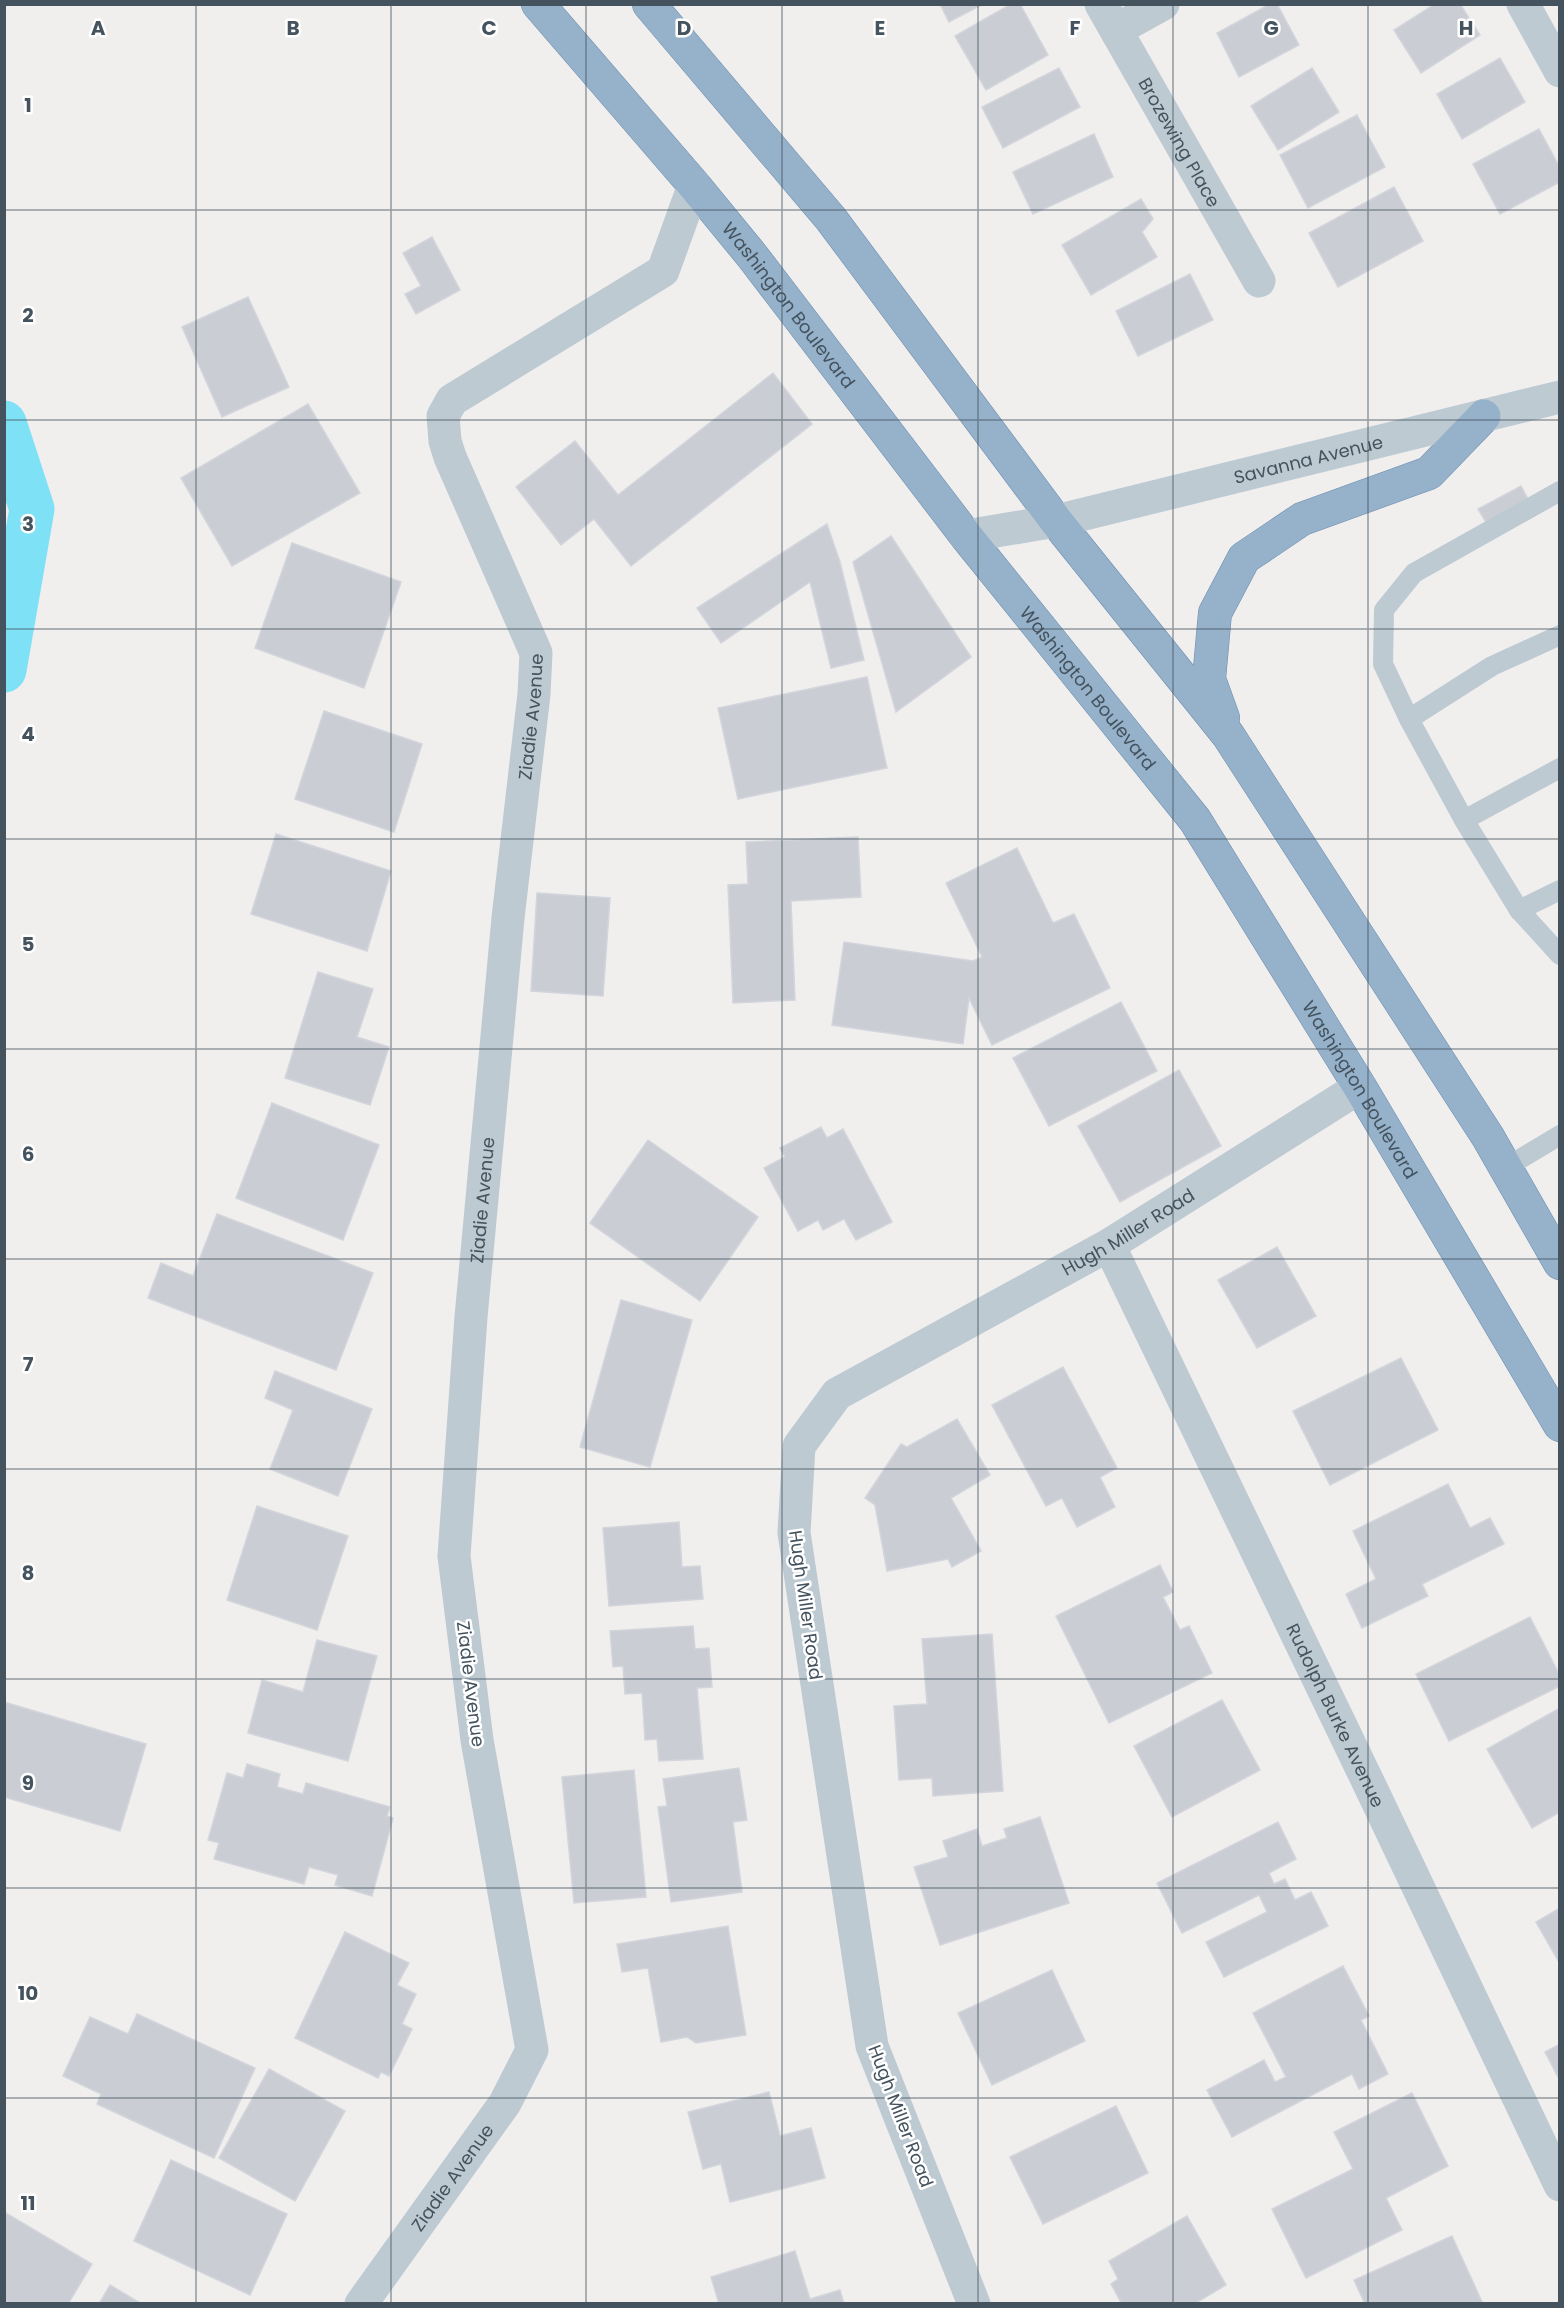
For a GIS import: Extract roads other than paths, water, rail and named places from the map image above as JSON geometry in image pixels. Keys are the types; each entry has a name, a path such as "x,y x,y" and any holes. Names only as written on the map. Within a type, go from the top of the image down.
{"highway":[{"name":"Washington Boulevard","path":"538,4 753,257 966,536 1195,820 1360,1087 1560,1425"},
{"path":"649,4 831,219 1056,521 1228,735 1488,1137 1560,1263"},
{"path":"1228,735 1209,679 1215,612 1244,558 1302,519 1430,473 1484,416"}],"street":[{"path":"1108,17 1163,4"},
{"path":"1523,4 1560,70"},
{"name":"Brozewing Place","path":"1108,17 1259,281"},
{"name":"Ziadie Avenue","path":"361,2304 505,2103 532,2050 477,1740 454,1556 473,1294 508,918 534,694 536,653 458,480 445,441 443,416 452,400 663,271 694,185"},
{"name":"Savanna Avenue","path":"966,536 1056,521 1560,397"},
{"name":"Hugh Miller Road","path":"974,2304 872,2046 794,1533 799,1446 837,1394 1109,1245 1360,1087"},
{"name":"Rudolph Burke Avenue","path":"1109,1245 1560,2185"}],"lane":[{"path":"1560,491 1414,573 1384,610 1383,664 1409,718 1464,820 1519,910 1560,956"},
{"path":"1409,718 1492,666 1560,635"},
{"path":"1464,820 1560,768"},
{"path":"1519,910 1560,890"},
{"path":"1505,1168 1560,1135"}],"waterway":[{"path":"4,423 32,509 4,670"}]}
